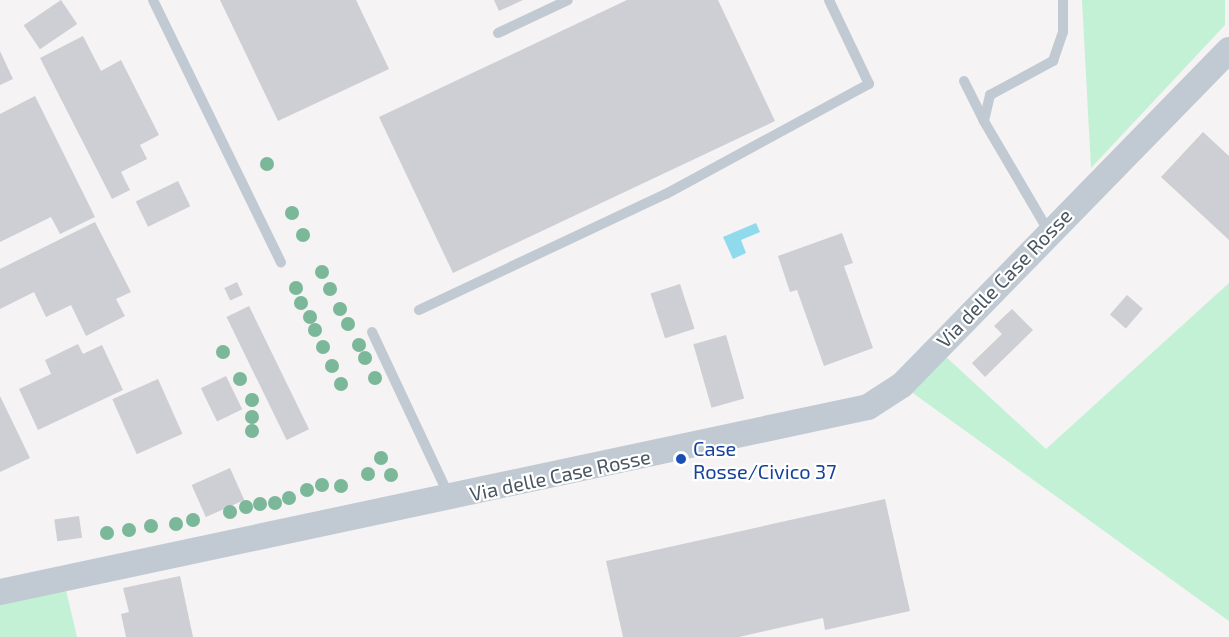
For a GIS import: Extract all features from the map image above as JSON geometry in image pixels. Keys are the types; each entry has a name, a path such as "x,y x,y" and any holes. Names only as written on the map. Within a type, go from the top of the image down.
{"street":[{"name":"Via delle Case Rosse","path":"0,592 450,499 868,407 902,385 1229,50"}],"lane":[{"path":"153,0 280,262"},
{"path":"498,33 568,0"},
{"path":"419,310 666,194 869,84 829,0"},
{"path":"984,121 990,95 1053,61 1063,32 1063,0"},
{"path":"964,81 984,121 1049,232"},
{"path":"372,332 450,499"}],"green space":[{"path":"1082,0 1225,0 1225,25 1091,168"},
{"path":"1229,283 1229,621 910,391 944,355 1046,449"},
{"path":"64,582 77,637 0,637 0,591"}],"water":[{"path":"756,223 760,232 741,240 746,253 733,259 723,237"}],"building":[{"path":"61,0 77,24 40,49 24,25"},
{"path":"220,0 356,0 389,69 278,121"},
{"path":"494,0 523,0 499,11"},
{"path":"627,0 718,0 775,121 453,273 379,117"},
{"path":"83,36 101,71 121,60 159,135 140,145 147,159 121,172 130,190 112,199 40,58"},
{"path":"0,51 13,79 0,85"},
{"path":"35,96 95,217 60,234 51,217 0,242 0,114"},
{"path":"1203,132 1229,156 1229,240 1161,177"},
{"path":"178,181 190,206 148,227 136,202"},
{"path":"95,222 131,292 116,299 125,316 86,336 71,305 46,317 34,292 0,309 0,269"},
{"path":"842,233 853,263 844,266 873,348 824,366 797,290 790,292 778,256"},
{"path":"237,282 243,295 230,301 224,288"},
{"path":"680,284 695,329 665,338 651,294"},
{"path":"1127,295 1143,309 1126,328 1110,315"},
{"path":"249,306 309,429 287,440 227,317"},
{"path":"1012,309 1033,330 985,377 972,363 1002,334 994,326"},
{"path":"726,335 744,398 712,408 693,344"},
{"path":"78,344 83,354 102,345 123,390 38,430 19,389 51,374 45,360"},
{"path":"226,376 242,409 217,422 201,388"},
{"path":"158,379 182,434 137,454 112,399"},
{"path":"0,396 30,458 0,472"},
{"path":"230,468 244,500 206,517 192,485"},
{"path":"885,499 910,611 825,630 823,618 739,637 623,637 606,561"},
{"path":"79,516 82,538 57,541 54,519"},
{"path":"180,576 193,637 126,637 121,614 129,612 123,588"}],"place":[{"name":"Case Rosse/Civico 37","path":"681,459"}]}
